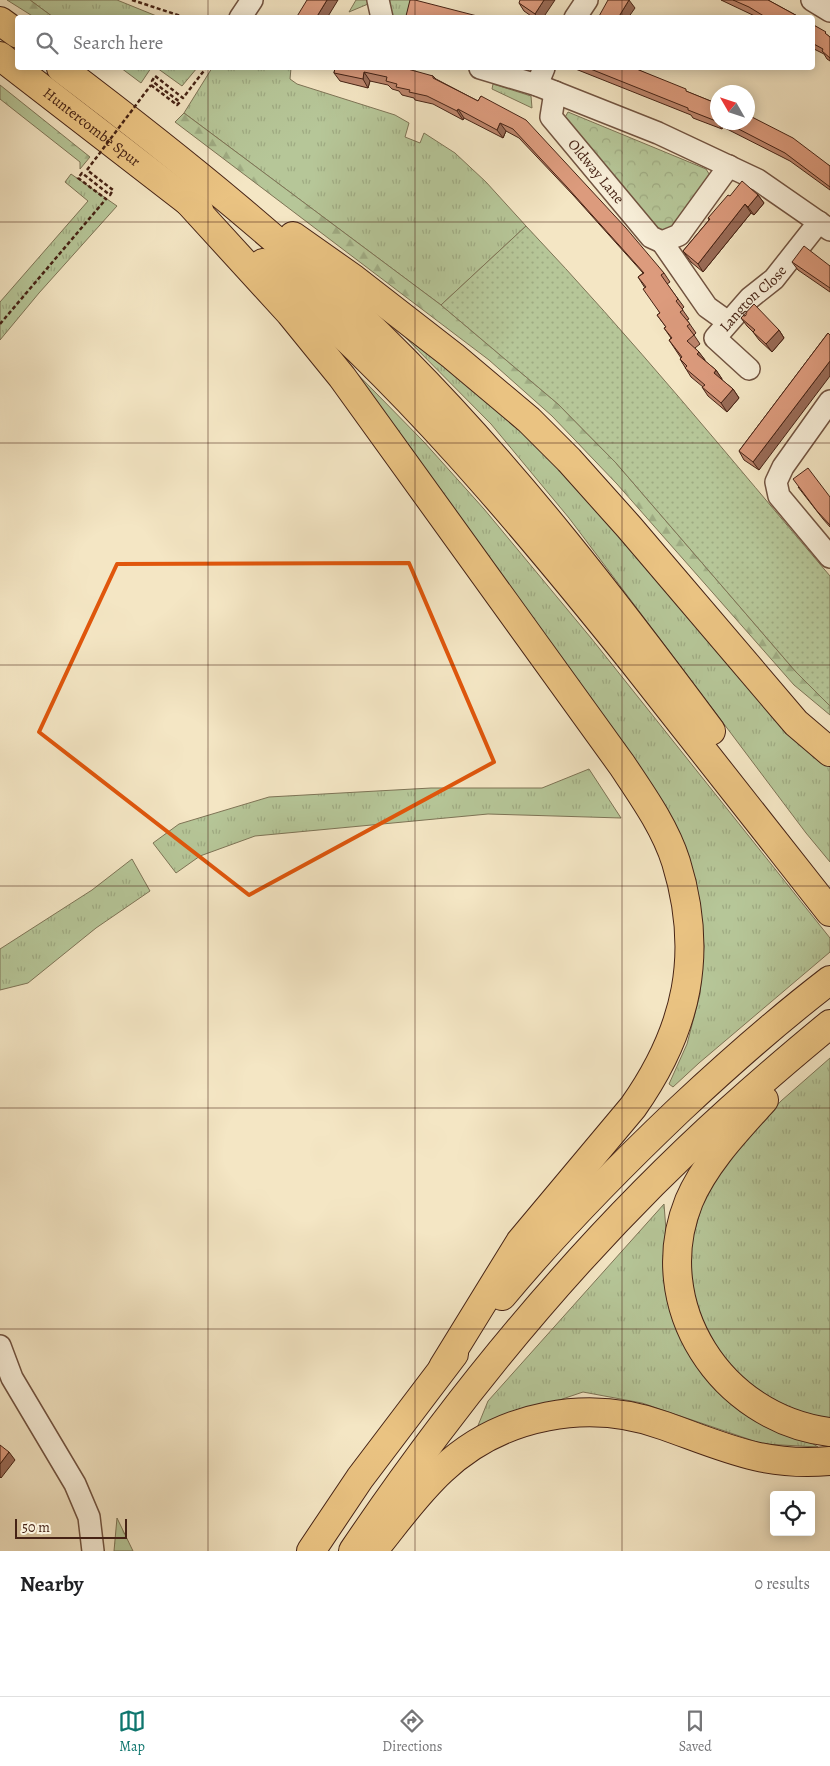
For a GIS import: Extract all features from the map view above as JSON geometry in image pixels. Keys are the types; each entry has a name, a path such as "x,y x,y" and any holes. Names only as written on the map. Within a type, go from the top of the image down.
{"highway":[{"path":"0,21 15,32"},
{"name":"Huntercombe Spur","path":"0,56 15,68"},
{"name":"Huntercombe Spur","path":"18,70 185,198"},
{"name":"Huntercombe Spur","path":"64,70 222,195"},
{"path":"222,195 268,233 356,313 405,361 500,463 628,622 826,894"},
{"path":"222,195 299,239 453,356 528,420 569,460 629,527 796,724 830,752"},
{"path":"185,198 300,294 396,387 444,437 560,571 826,894"},
{"path":"185,198 290,313 342,377 622,765 656,818 668,843 675,860 686,904 691,947 684,997 668,1048 649,1083 633,1107 520,1242 443,1367"},
{"path":"311,1551 360,1478 443,1367 507,1290 622,1164 718,1074 830,980"},
{"path":"830,1024 734,1133 698,1184 690,1200 679,1235 678,1257 678,1279 685,1314 697,1341 716,1371 746,1399 770,1414 794,1424 830,1432"},
{"path":"352,1551 393,1492 465,1396 551,1292 589,1250 728,1111 830,1024"},
{"path":"373,1551 433,1478 455,1458 475,1444 510,1426 548,1416 572,1412 625,1415 664,1425 715,1445 751,1456 798,1462 830,1461"}],"street":[{"path":"242,15 252,0"},
{"path":"378,0 381,15"},
{"path":"577,15 587,0"},
{"path":"812,0 830,11"},
{"path":"490,70 545,81 658,132 758,180 824,226"},
{"name":"Oldway Lane","path":"545,81 551,117 651,237 662,242 707,307 721,317"},
{"path":"662,242 679,235 729,166"},
{"name":"Langton Close","path":"749,369 715,338 750,298 774,279 824,226"},
{"path":"830,401 783,468 776,482 778,496 830,557"},
{"path":"0,1346 12,1378 75,1484 89,1517 94,1551"}],"path":[{"path":"132,0 178,15"},
{"path":"0,324 106,199 78,178 82,173 110,194 113,190 86,170 151,85 177,105 180,102 152,81 155,76 184,98 205,70"}],"highlighted area":[{"path":"409,563 494,762 249,895 39,732 117,564"}],"green space":[{"path":"7,0 30,0 50,15 31,15"},
{"path":"30,0 117,0 154,15 50,15"},
{"path":"356,0 368,0 368,4 349,12"},
{"path":"386,0 415,0 411,15 390,15"},
{"path":"124,70 150,70 141,83"},
{"path":"160,70 195,70 182,86"},
{"path":"211,70 291,70 290,79 297,84 395,115 409,123 405,137 420,143 424,133 455,153 486,182 526,226 441,305 184,113"},
{"path":"493,84 531,96 532,108 492,89"},
{"path":"0,85 90,157 80,169 80,162 0,99"},
{"path":"568,112 706,169 711,177 672,228 661,230 650,221 563,121"},
{"path":"184,113 441,305 558,404 616,463 796,672 830,706 830,715 794,685 617,484 552,416 489,360 175,122"},
{"path":"71,174 117,206 39,293 0,340 0,302 88,201 65,182"},
{"path":"526,226 642,355 830,576 830,706 796,672 616,463 558,404 441,305"},
{"path":"392,324 400,327 542,447 803,745 830,766 830,862 806,833 569,518 491,424"},
{"path":"326,342 424,442 484,509 591,638 830,938 830,952 673,1087 669,1084 687,1044 700,994 704,946 698,895"},
{"path":"589,769 621,818 488,814 255,836 200,856 176,873 153,843 179,824 269,797 431,788 542,788"},
{"path":"132,859 150,891 96,928 28,983 0,990 0,949 92,890"},
{"path":"830,1058 830,1418 811,1416 765,1397 723,1361 703,1327 692,1290 691,1244 704,1198 735,1151 781,1101"},
{"path":"664,1204 668,1257 679,1328 798,1434 818,1447 763,1444 642,1403 583,1392 477,1428 488,1401"},
{"path":"117,1518 133,1551 114,1551"}],"building":[{"path":"307,0 327,0 318,15 298,15"},
{"path":"410,0 415,0 473,15 406,15"},
{"path":"520,0 544,0 535,14 519,3"},
{"path":"608,0 629,0 620,15 600,15"},
{"path":"733,0 768,0 796,15 762,15"},
{"path":"815,26 826,32 830,37 830,58 822,51 823,49 815,45"},
{"path":"335,70 411,70 433,76 433,78 478,101 481,96 526,120 626,228 664,273 661,275 678,299 676,301 683,310 680,312 690,324 687,326 694,335 687,341 699,352 697,354 716,370 714,373 733,389 721,403 702,387 705,385 685,368 687,366 680,359 682,357 669,340 672,338 657,315 660,313 643,289 646,287 638,277 644,273 513,129 500,123 497,130 458,109 457,111 427,96 396,87 397,84 386,81 387,77 364,72 363,79 334,73"},
{"path":"593,70 639,70 710,101 710,119 688,110 688,108"},
{"path":"755,119 793,138 830,166 830,187 785,153 740,130 755,130"},
{"path":"742,181 758,195 748,207 745,204 698,264 683,251 710,219 708,218"},
{"path":"804,246 830,266 830,288 792,262"},
{"path":"754,304 779,330 766,344 753,332 755,330 741,318"},
{"path":"828,333 830,335 830,361 753,462 739,451"},
{"path":"808,468 830,497 830,525 793,479"},
{"path":"0,1445 9,1452 0,1464"}]}
